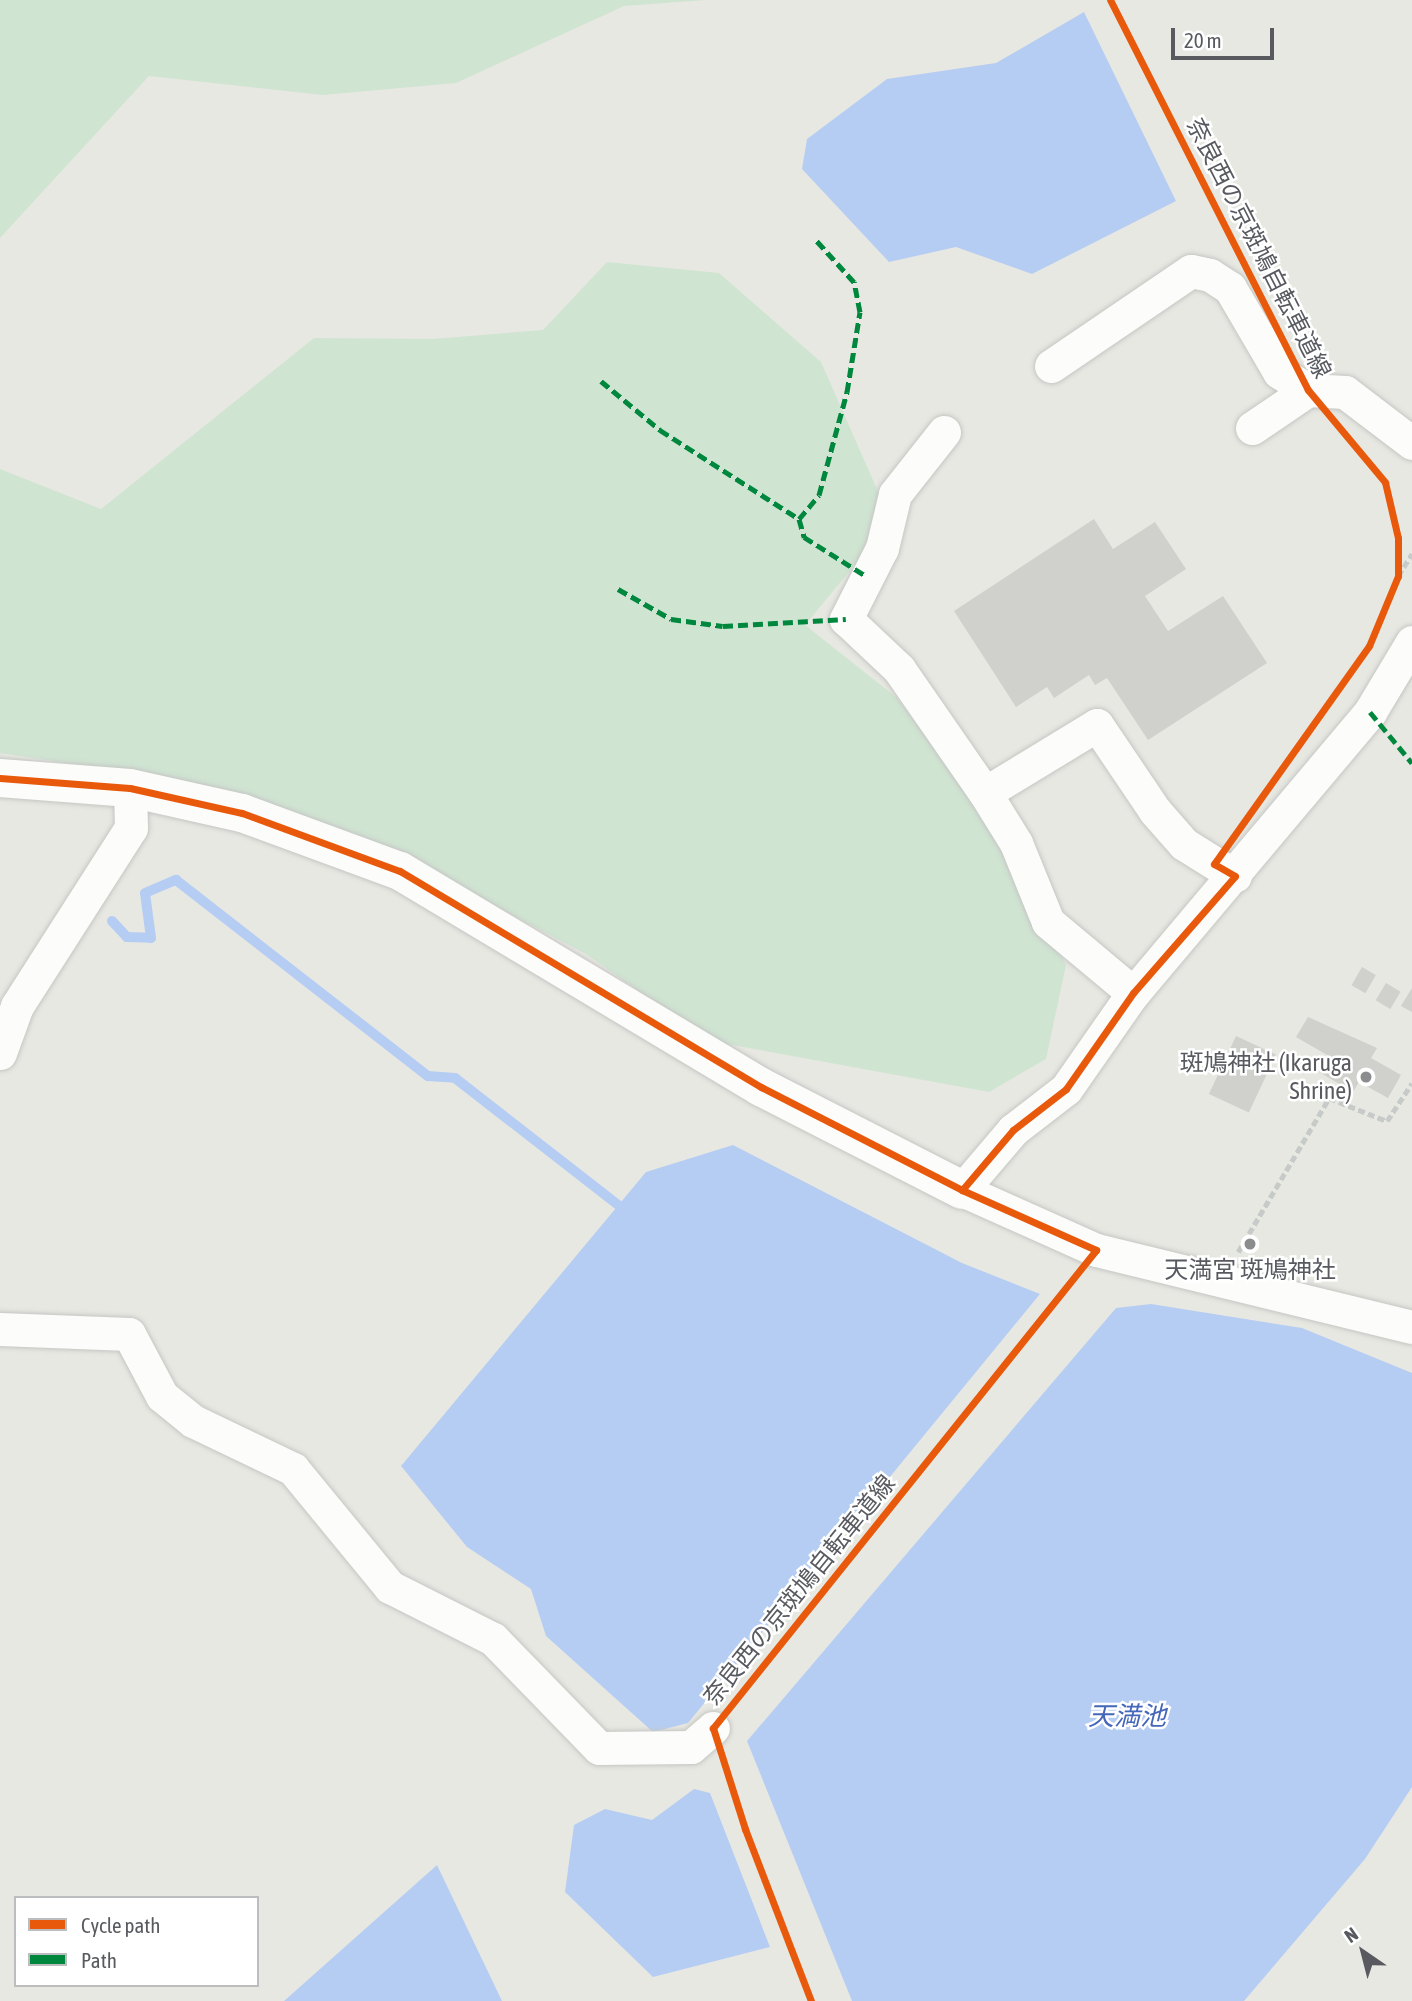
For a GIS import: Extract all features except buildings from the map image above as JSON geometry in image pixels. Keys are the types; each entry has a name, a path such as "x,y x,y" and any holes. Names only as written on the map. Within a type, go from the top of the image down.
{"street":[{"path":"1051,366 1191,271 1210,275 1230,288 1279,372 1308,390 1345,393 1412,443"},
{"path":"1252,428 1308,390"},
{"path":"944,432 895,494 882,548 846,619 899,669 985,793 1016,842 1048,922 1133,993"},
{"path":"962,1190 1013,1130 1066,1089 1133,993 1235,876 1370,712 1412,642"},
{"path":"985,793 1097,725 1162,820 1184,844 1235,876"},
{"path":"0,778 130,788 242,813 400,871 761,1087 962,1190 1096,1251 1412,1327"},
{"path":"0,1053 16,1006 131,828 130,788"},
{"path":"0,1329 129,1334 162,1396 193,1421 293,1469 390,1587 493,1639 599,1748 691,1747 713,1728"}],"path":[{"path":"1398,551 1398,576"},
{"path":"1395,585 1412,554"},
{"path":"1246,1231 1329,1098 1387,1121 1412,1083"}],"green space":[{"path":"0,0 706,0 624,6 456,83 323,95 149,76 0,238"},
{"path":"607,262 719,273 821,362 891,521 805,625 896,697 999,831 1066,965 1046,1059 989,1092 710,1041 586,954 364,837 181,780 0,753 0,469 101,509 314,338 432,339 543,330"}],"water":[{"path":"1084,12 1176,201 1032,274 956,247 889,262 802,169 807,139 887,79 996,63"},
{"path":"733,1145 962,1263 1040,1294 688,1723 653,1732 546,1636 531,1589 467,1547 401,1466 646,1172"},
{"name":"天満池","path":"1151,1304 1302,1328 1412,1373 1412,1787 1365,1859 1244,2001 852,2001 747,1741 1116,1308"},
{"path":"694,1789 710,1793 770,1947 653,1977 565,1892 574,1825 605,1809 652,1820"},
{"path":"437,1865 502,2001 284,2001"}],"waterway":[{"path":"112,921 127,937 151,938 145,893 176,880 428,1076 455,1078 618,1205"}],"marked path":[{"path":"799,519 819,495 847,392 860,312 854,282 816,240"},
{"path":"601,381 660,430 799,519 804,537 866,576"},
{"path":"618,589 671,619 723,626 846,619"},
{"path":"1370,712 1412,763"}],"cycle path":[{"name":"奈良西の京斑鳩自転車道線","path":"962,1190 1013,1130 1066,1089 1133,993 1235,876 1214,864 1369,646 1398,576 1398,538 1385,482 1308,390 1110,0"},
{"name":"奈良西の京斑鳩自転車道線","path":"0,778 130,788 242,813 400,871 761,1087 962,1190 1096,1250 713,1728 745,1829 811,2001"}],"place":[{"name":"斑鳩神社 (Ikaruga Shrine)","path":"1366,1077"},
{"name":"天満宮 斑鳩神社","path":"1250,1244"}]}
